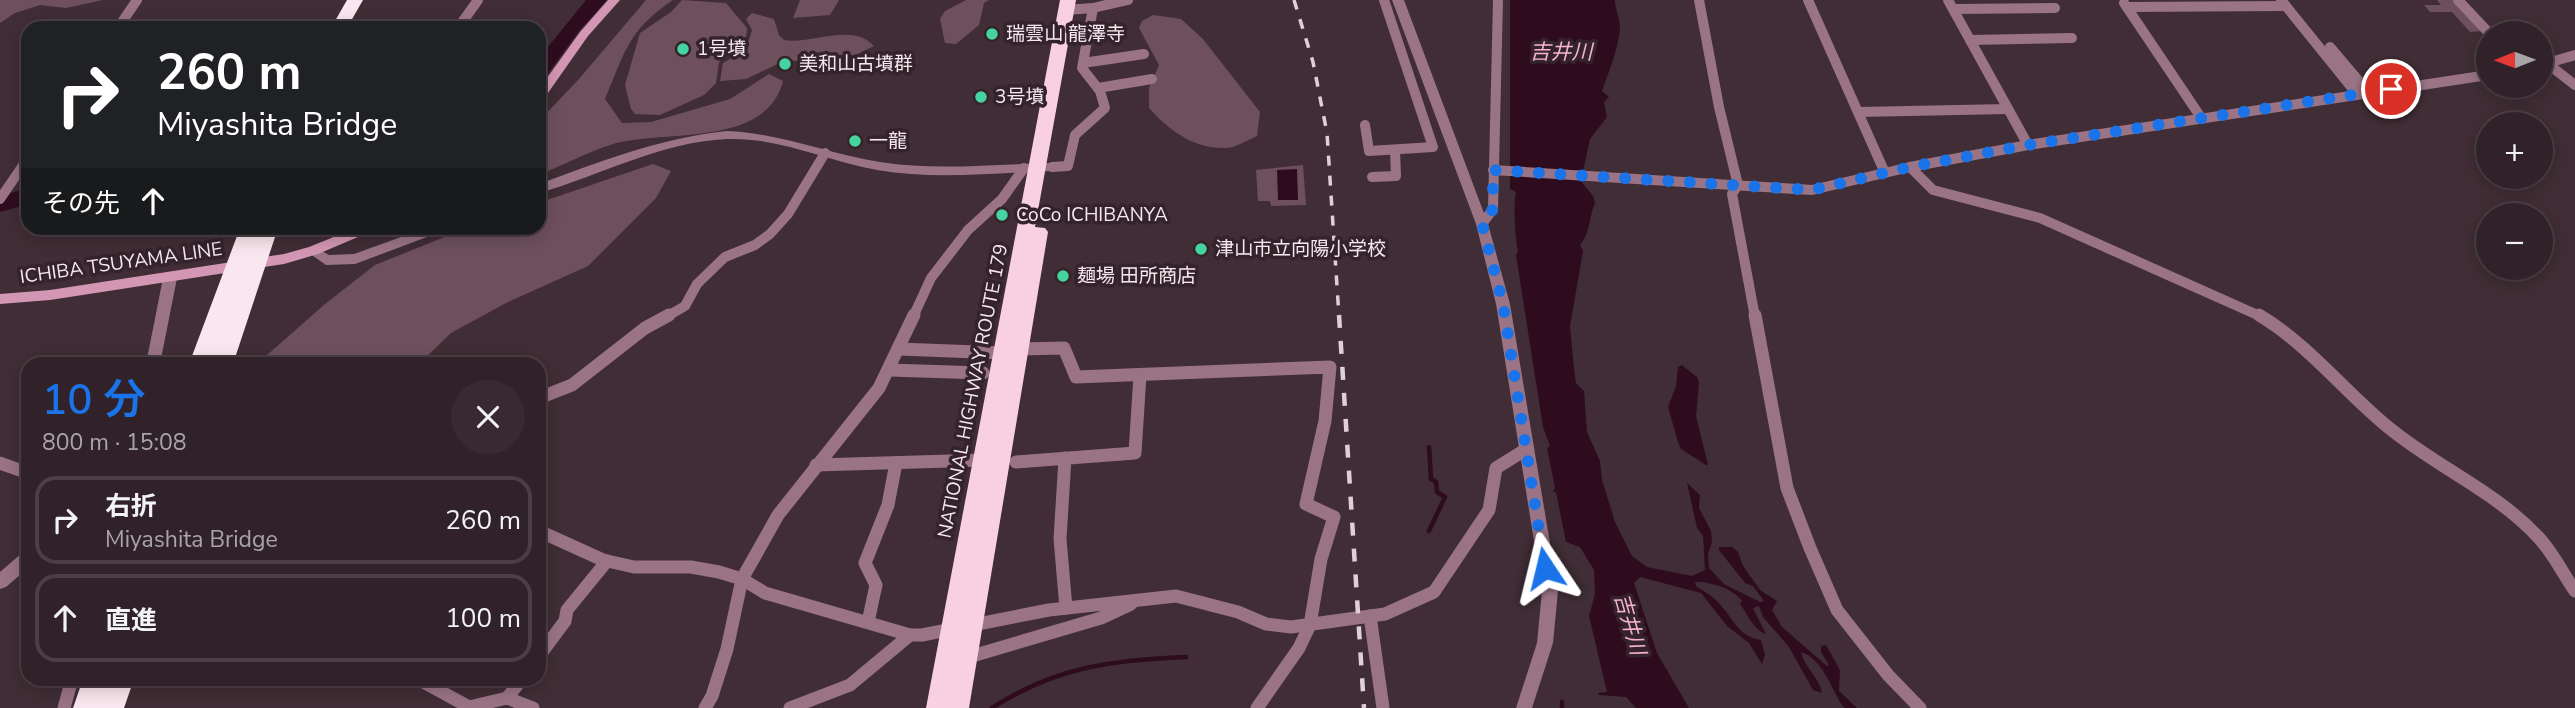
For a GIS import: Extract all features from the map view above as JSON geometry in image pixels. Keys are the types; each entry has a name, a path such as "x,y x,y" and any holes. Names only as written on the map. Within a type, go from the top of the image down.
{"highway":[{"path":"343,21 355,0"},
{"path":"360,21 372,0"},
{"name":"NATIONAL HIGHWAY ROUTE 179","path":"957,708 1038,168 1078,5"},
{"path":"202,357 246,235"},
{"path":"224,357 266,235"},
{"name":"NATIONAL HIGHWAY ROUTE 179","path":"938,708 983,460 1011,351"},
{"path":"86,708 94,686"},
{"path":"111,708 119,686"}],"main road":[{"path":"546,87 584,34 614,0"},
{"name":"ICHIBA TSUYAMA LINE","path":"0,299 170,278 313,251 350,235"}],"street":[{"path":"123,21 137,0"},
{"path":"463,21 478,0"},
{"path":"546,187 631,155 725,135 774,140 897,169 1068,166 1075,135 1105,108 1098,88 1082,68 1078,5 1128,0"},
{"path":"1482,224 1493,209 1498,0"},
{"path":"1699,0 1719,107 1738,184 1732,194 1787,488 1838,610 1888,675 1920,708"},
{"path":"1808,0 1885,173"},
{"path":"2458,0 2477,21"},
{"path":"2124,3 2286,2 2363,93"},
{"path":"2124,3 2202,119"},
{"path":"1393,4 1439,111 1482,224 1503,304 1550,591 1545,643 1528,704"},
{"path":"1365,125 1369,151 1433,147 1421,112 1393,4"},
{"path":"1951,5 2028,145"},
{"path":"1951,5 2055,8"},
{"path":"1970,40 2071,38"},
{"path":"1083,64 1144,54"},
{"path":"2553,62 2575,55"},
{"path":"2553,70 2575,85"},
{"path":"1493,170 1812,190 1910,167 2028,145 2476,77"},
{"path":"1098,88 1152,79"},
{"path":"1858,112 2008,109"},
{"path":"1421,112 1439,111"},
{"path":"1372,177 1396,176 1395,150"},
{"path":"546,395 572,384 645,328 685,306 696,284 724,257 755,246 770,234 788,214 825,153"},
{"path":"1910,167 1933,190 2040,219 2254,312 2283,329 2389,428 2460,474 2515,515 2540,540 2575,591"},
{"path":"0,198 21,168"},
{"path":"705,708 712,696 727,649 742,579 778,515 879,388 931,278 968,230 1038,168"},
{"path":"313,251 326,260 355,259 419,235"},
{"path":"154,357 170,278"},
{"path":"899,349 1011,351 1064,348 1076,377 1330,367 1325,421 1306,504 1334,517 1321,559 1310,625 1299,649 1257,708"},
{"path":"889,370 983,373"},
{"path":"1016,462 1135,453 1140,375"},
{"path":"546,534 607,561 634,567 691,567 742,579 765,593 916,635 1066,608 1176,596 1238,612 1266,624 1292,627 1399,610 1434,592 1489,510 1493,498 1492,472 1499,463 1525,450"},
{"path":"1065,458 1060,540 1066,608"},
{"path":"816,466 983,460"},
{"path":"0,463 21,470"},
{"path":"868,622 876,585 864,563 888,505 896,463"},
{"path":"546,647 565,621 567,610 607,561"},
{"path":"0,582 21,564"},
{"path":"946,662 1101,618 1141,600"},
{"path":"1370,616 1382,708"},
{"path":"790,708 850,685 916,635"},
{"path":"64,708 70,686"},
{"path":"431,686 469,707 508,698 533,708"},
{"path":"508,698 517,686"}],"shaded area":[{"path":"0,0 103,0 66,8 40,5 15,13 0,23"},
{"path":"646,0 673,0 637,32 605,99 622,123 651,122 730,99 769,74 783,81 773,102 757,117 735,126 711,132 613,144 546,172 546,114"},
{"path":"682,0 726,3 747,28 742,45 719,62 716,83 704,95 660,115 635,114 631,109 625,85 640,33 671,12"},
{"path":"800,0 839,0 830,15 793,18"},
{"path":"966,0 989,0 984,3 979,25 956,44 945,43 940,19 945,11"},
{"path":"2437,0 2454,0 2476,24 2476,32 2470,32 2452,12 2430,12 2424,5 2441,5"},
{"path":"752,13 774,19 779,35 784,40 843,35 865,39 874,46 835,65 823,76 802,63 788,59 746,79 720,81 723,63 738,54 748,42 752,30 746,19"},
{"path":"1153,15 1181,19 1203,39 1260,112 1257,136 1230,148 1203,145 1173,131 1149,108 1149,88 1159,65 1139,28 1142,21"},
{"path":"653,164 671,171 656,198 588,266 506,303 451,333 426,357 266,357 325,304 375,265 450,235 546,235 547,200"},
{"path":"1303,165 1306,205 1271,206 1270,201 1258,201 1256,170"}],"water":[{"name":"吉井川","path":"1510,0 1615,0 1620,27 1618,43 1602,91 1609,97 1604,102 1607,117 1590,139 1581,181 1595,203 1586,236 1580,245 1583,251 1570,326 1576,383 1584,391 1587,432 1600,461 1602,480 1615,522 1632,556 1647,567 1692,576 1705,570 1703,536 1697,528 1687,483 1700,495 1699,508 1711,531 1709,568 1724,584 1760,602 1764,601 1753,586 1745,583 1719,547 1732,547 1738,552 1743,566 1760,590 1777,601 1772,610 1782,627 1827,666 1829,665 1821,652 1821,646 1826,645 1840,670 1839,691 1857,708 1845,708 1842,705 1815,660 1801,652 1822,693 1813,690 1789,647 1763,617 1759,606 1753,608 1766,634 1754,626 1740,604 1742,601 1733,593 1714,584 1695,582 1696,586 1720,604 1743,632 1761,640 1765,655 1762,664 1749,643 1727,626 1701,593 1640,577 1634,583 1657,653 1689,708 1636,708 1626,697 1598,693 1607,692 1589,616 1595,594 1594,570 1580,547 1566,542 1556,492 1553,492 1555,488 1547,448 1550,446 1543,427 1516,255 1516,192 1510,189"},
{"path":"1297,169 1298,200 1278,200 1277,170"},
{"path":"1682,365 1697,377 1699,382 1696,416 1708,465 1681,449 1668,407 1676,386 1678,367"}],"waterway":[{"path":"546,62 572,27 597,0"},
{"path":"0,204 21,198"},
{"path":"1429,447 1431,479 1436,482 1437,492 1445,497 1429,531"},
{"path":"992,708 1038,683 1085,668 1133,660 1186,657"},
{"path":"1562,702 1562,708"}],"railway":[{"path":"1294,0 1313,62 1327,133 1339,317"},
{"path":"1339,315 1364,708"}],"place":[{"name":"瑞雲山 龍澤寺","path":"992,34"},
{"name":"1号墳","path":"683,49"},
{"name":"美和山古墳群","path":"785,64"},
{"name":"3号墳","path":"981,97"},
{"name":"一龍","path":"855,141"},
{"name":"CoCo ICHIBANYA","path":"1002,215"},
{"name":"津山市立向陽小学校","path":"1201,249"},
{"name":"麺場 田所商店","path":"1063,276"}],"route":[{"path":"1545,568 1503,304 1482,224 1493,209 1493,170 1812,190 1910,167 2028,145 2391,89"}]}
